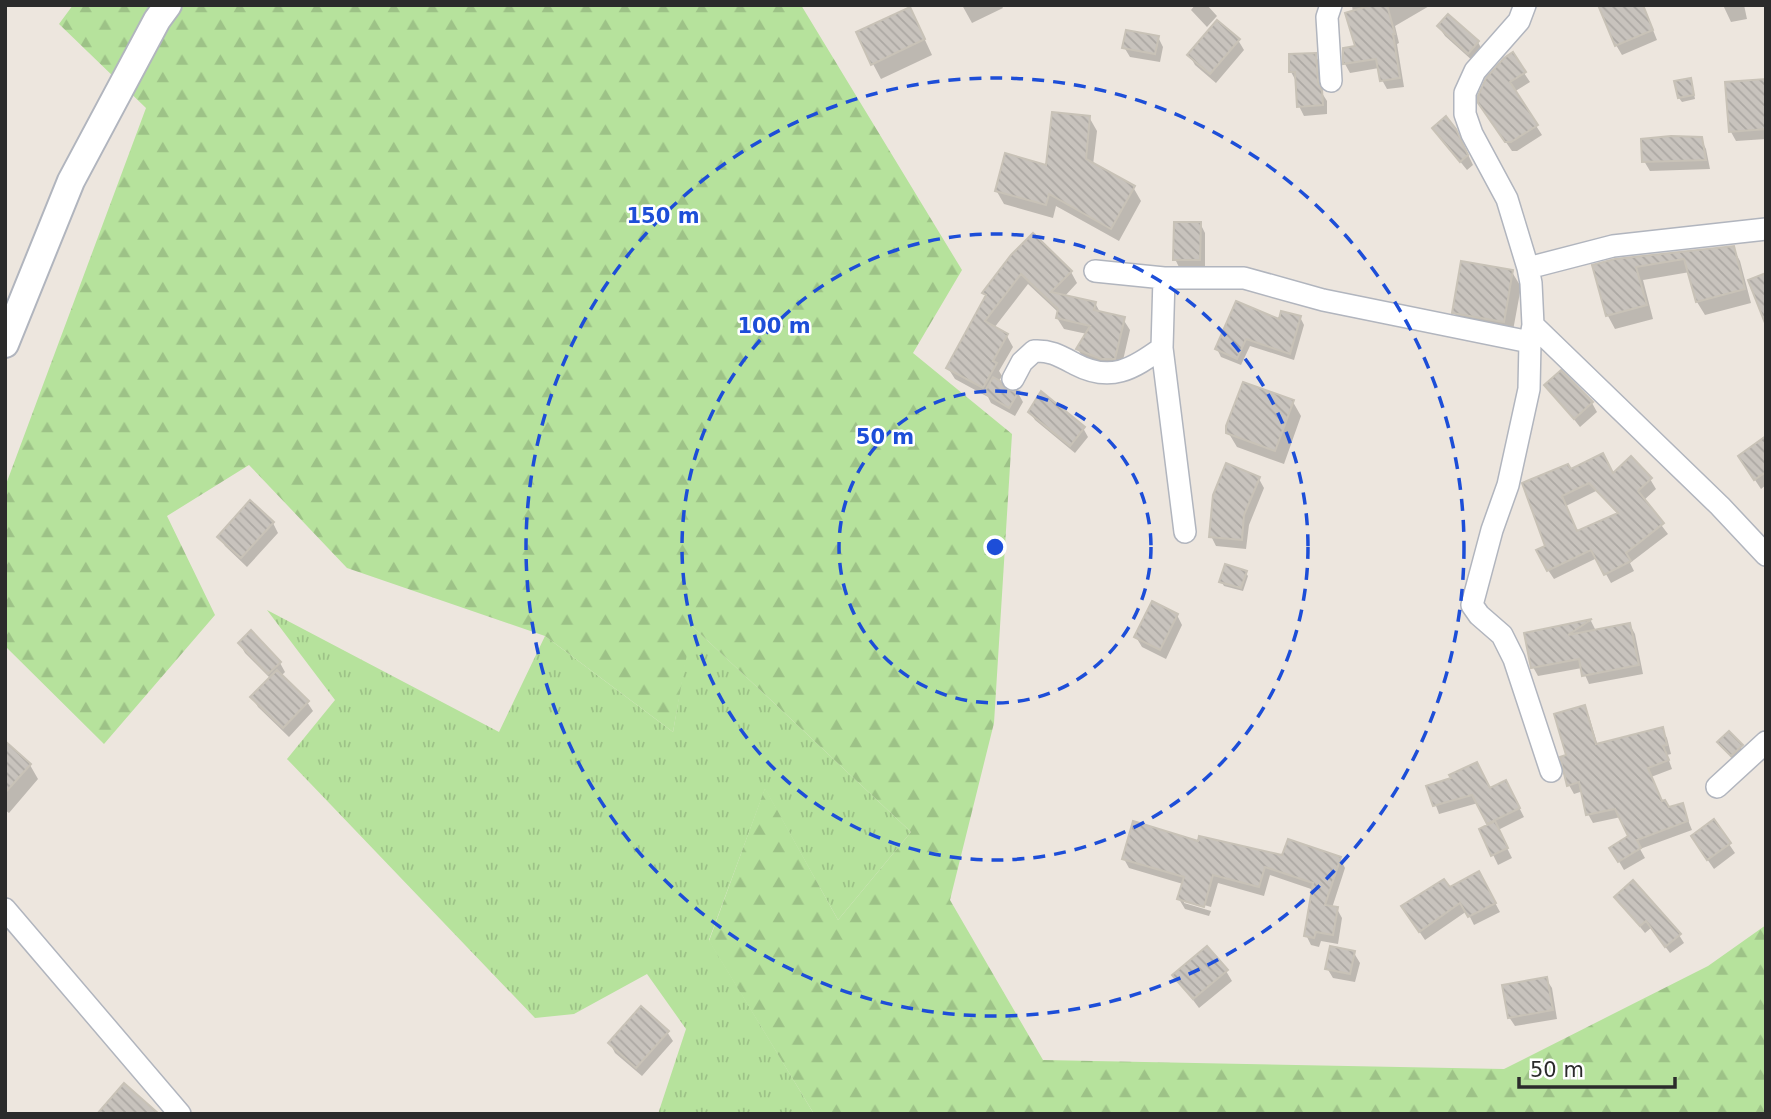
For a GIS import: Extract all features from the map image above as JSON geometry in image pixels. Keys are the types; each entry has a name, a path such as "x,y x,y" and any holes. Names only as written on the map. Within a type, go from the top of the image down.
{"street":[{"path":"5,344 71,181 157,20 168,5"},
{"path":"1331,5 1327,17 1331,81"},
{"path":"1525,5 1519,22 1475,71 1465,93 1465,114 1472,134 1507,199 1528,268 1532,333 1529,390 1508,485 1492,530 1472,605 1479,615 1502,635 1514,659 1551,771"},
{"path":"1528,268 1613,246 1766,229"},
{"path":"1095,271 1164,278 1244,278 1323,300 1475,332 1532,333 1720,506 1766,555"},
{"path":"1164,278 1162,348 1185,532"},
{"path":"1013,379 1022,362 1034,351 1049,350 1086,370 1116,374 1144,361 1162,348"},
{"path":"1717,787 1766,741"},
{"path":"5,909 180,1114"}],"green space":[{"path":"73,5 801,5 962,270 913,353 1012,434 994,723 950,900 1043,1060 1504,1069 1708,966 1766,925 1766,1114 814,1114 709,941 765,788 838,920 911,832 692,626 673,732 545,636 347,568 249,465 167,516 215,615 104,744 5,646 5,487 146,108 59,24"},
{"path":"267,610 499,732 545,636 673,732 691,625 911,832 838,920 765,789 709,940 814,1114 658,1114 686,1029 647,974 574,1014 535,1018 287,759 335,700"}],"building":[{"path":"1372,5 1387,5 1395,34 1400,78 1380,81 1376,59 1343,64 1343,48 1355,46 1345,13"},
{"path":"1598,5 1643,5 1653,30 1615,46"},
{"path":"910,7 925,39 871,65 856,32"},
{"path":"1448,14 1479,41 1468,54 1437,26"},
{"path":"1217,20 1240,39 1210,74 1187,55"},
{"path":"1126,30 1159,36 1155,54 1122,48"},
{"path":"1513,52 1526,72 1510,82 1538,125 1511,142 1505,142 1478,103 1478,96 1486,78"},
{"path":"1316,53 1323,105 1297,107 1295,72 1289,72 1289,54"},
{"path":"1691,78 1694,95 1678,98 1674,81"},
{"path":"1766,79 1766,129 1729,132 1725,82"},
{"path":"1052,112 1090,116 1086,159 1135,186 1111,229 1049,194 1046,205 995,191 1005,153 1046,165"},
{"path":"1446,116 1456,129 1468,155 1460,162 1432,128"},
{"path":"1702,137 1706,160 1642,162 1641,139"},
{"path":"1174,222 1201,222 1200,260 1173,260"},
{"path":"1033,233 1072,271 1051,292 1096,302 1094,310 1125,317 1115,359 1101,359 1076,349 1090,326 1056,318 1058,309 1021,274 985,321 1008,334 993,361 997,363 983,388 946,368 986,295 982,293 1011,255"},
{"path":"1734,246 1745,289 1696,302 1684,259 1636,267 1647,305 1606,316 1592,265 1615,259"},
{"path":"1461,261 1513,270 1504,322 1452,313"},
{"path":"1766,273 1766,323 1765,323 1748,280"},
{"path":"1236,301 1279,319 1281,311 1301,316 1290,354 1246,339 1237,359 1215,349"},
{"path":"1561,370 1593,402 1574,419 1544,385"},
{"path":"993,377 1000,381 1006,390 1019,391 1009,408 984,393"},
{"path":"1243,382 1294,400 1275,451 1226,433 1226,426"},
{"path":"1041,391 1085,427 1070,446 1028,412"},
{"path":"1766,436 1766,472 1754,480 1738,456"},
{"path":"1603,453 1613,473 1631,456 1652,478 1638,491 1664,523 1626,553 1631,561 1604,575 1591,550 1547,571 1536,550 1545,546 1522,483 1568,464 1571,469","holes":["1589,483 1618,513 1577,531 1562,496"]},
{"path":"1226,463 1260,477 1244,515 1242,540 1209,537 1213,495"},
{"path":"250,500 274,522 241,558 217,537"},
{"path":"1225,564 1247,571 1241,588 1219,582"},
{"path":"1152,601 1178,614 1160,650 1134,637"},
{"path":"1592,619 1568,635 1630,623 1639,665 1582,676 1579,659 1531,668 1524,633"},
{"path":"251,630 281,662 268,674 238,643"},
{"path":"277,670 309,701 283,728 250,697"},
{"path":"1585,705 1596,744 1663,727 1667,745 1663,746 1669,760 1648,768 1662,801 1665,800 1669,807 1683,803 1688,821 1637,840 1641,848 1618,862 1609,848 1628,836 1615,809 1586,815 1579,782 1567,786 1560,757 1566,755 1554,714"},
{"path":"1729,731 1743,745 1731,756 1717,742"},
{"path":"5,741 31,764 5,793"},
{"path":"1477,762 1490,788 1506,780 1520,808 1487,824 1472,795 1433,806 1426,786 1451,778 1449,775"},
{"path":"1714,819 1731,843 1707,860 1691,836"},
{"path":"1133,821 1198,841 1199,836 1282,855 1288,839 1341,857 1325,905 1338,907 1333,935 1316,932 1314,938 1304,936 1313,883 1265,867 1259,887 1213,875 1204,907 1177,899 1184,877 1122,859"},
{"path":"1495,821 1508,848 1491,856 1479,829"},
{"path":"1479,871 1496,903 1468,917 1460,903 1419,932 1401,906 1444,879 1450,887"},
{"path":"1633,880 1681,934 1665,947 1646,921 1640,926 1614,897"},
{"path":"1207,946 1228,970 1193,999 1172,975"},
{"path":"1330,946 1355,951 1350,974 1325,969"},
{"path":"1547,977 1553,1010 1508,1018 1502,985"},
{"path":"641,1006 669,1031 636,1068 608,1043"},
{"path":"124,1083 159,1114 97,1114"}]}
